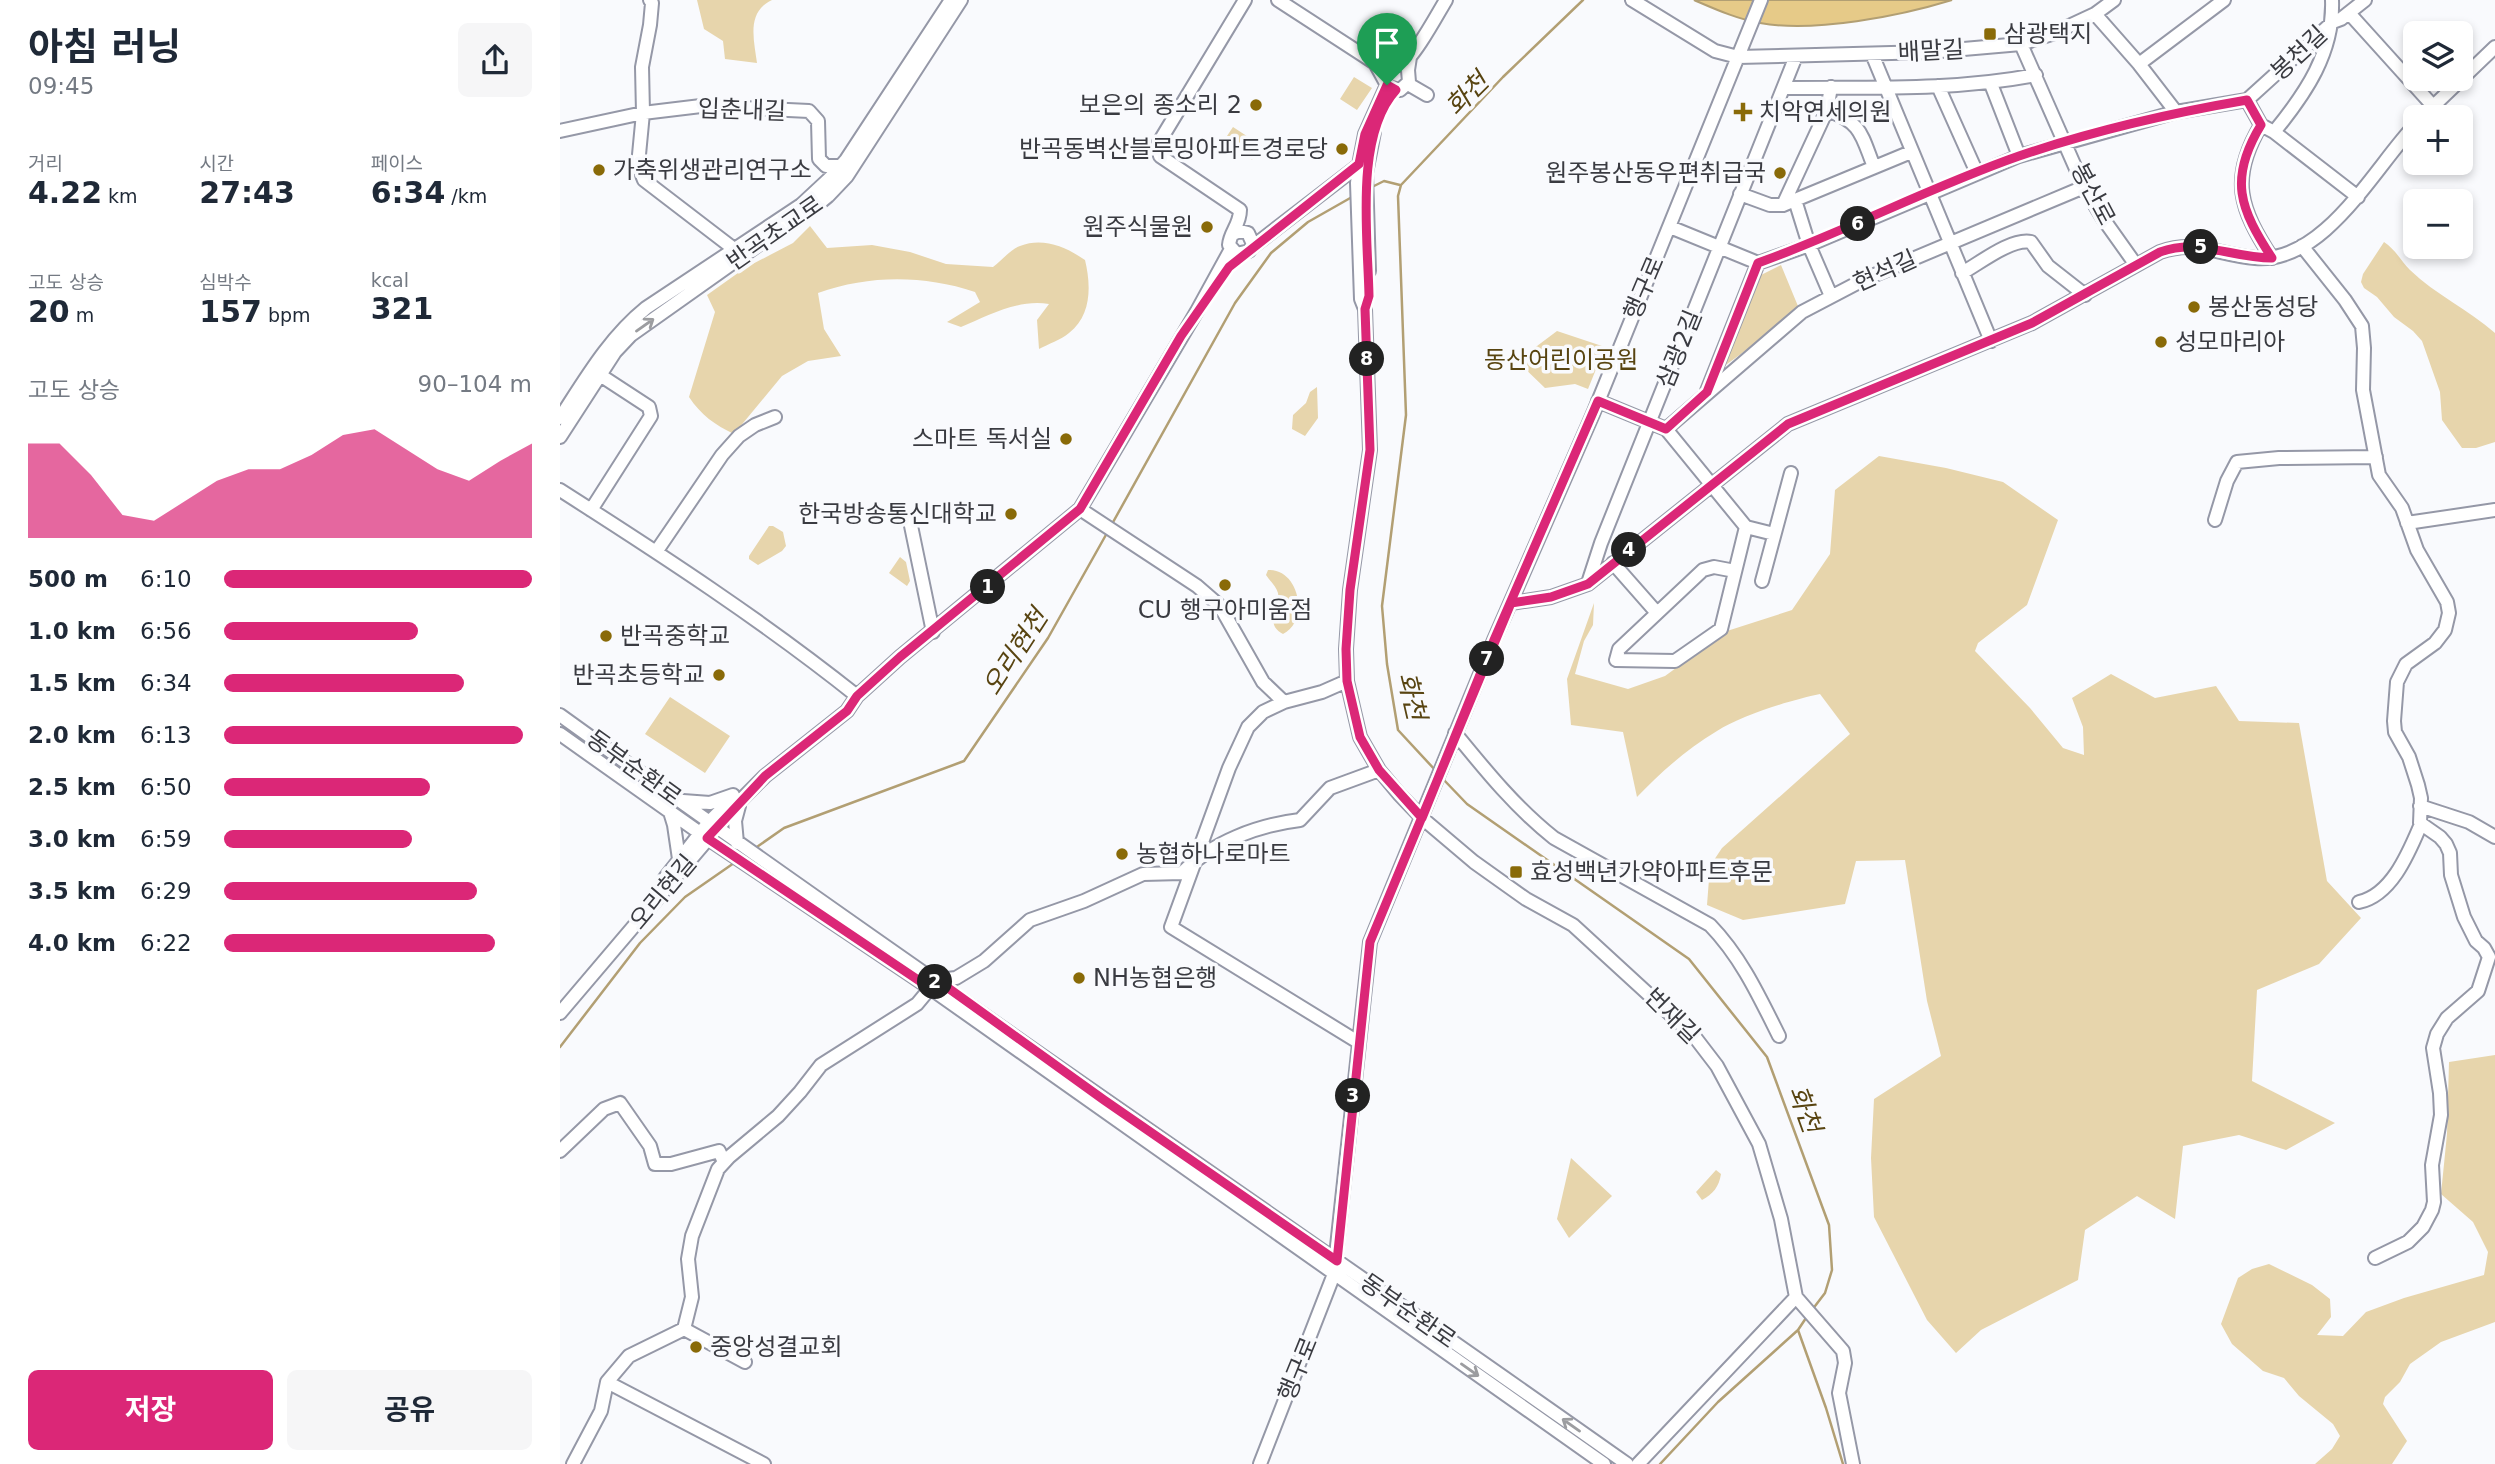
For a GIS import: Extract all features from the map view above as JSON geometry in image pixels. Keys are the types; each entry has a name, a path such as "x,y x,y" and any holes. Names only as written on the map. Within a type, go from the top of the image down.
{"street":[{"path":"650,0 650,25 642,67 638,165 644,180 737,254"},
{"name":"반곡초교로","path":"560,437 615,352 631,335 802,205 841,166 951,0"},
{"name":"반곡초교로","path":"560,418 612,340 626,324 646,308 810,211 847,176 961,0"},
{"path":"1245,0 1158,144 1160,156 1240,210 1252,232 1248,251"},
{"path":"1278,0 1375,63 1389,85 1404,88 1408,84 1410,77 1403,64"},
{"path":"1337,1261 1370,942 1389,890 1422,818 1379,770 1360,737 1347,681 1350,590 1370,450 1365,309 1369,296 1361,166 1365,134 1389,85 1386,71 1403,64 1446,0"},
{"name":"배말길","path":"1632,0 1714,51 1738,57 1872,54 2021,44 2052,34 2095,14 2114,0"},
{"name":"행구로","path":"1422,818 1455,733 1670,227 1760,0"},
{"path":"2139,64 2224,0"},
{"path":"2332,0 2333,22"},
{"name":"봉천길","path":"2247,100 2333,22 2365,0"},
{"path":"2349,13 2432,105"},
{"path":"2095,14 2176,112"},
{"name":"봉천길","path":"2274,132 2301,99 2325,50 2333,22"},
{"name":"봉산로","path":"2021,44 2084,187 2136,265"},
{"path":"2434,105 2495,47"},
{"path":"1872,54 1991,341"},
{"name":"삼광2길","path":"1588,584 1601,543 1796,56"},
{"path":"1375,63 1403,64"},
{"path":"1784,88 1991,84 2036,75"},
{"path":"1408,84 1427,95"},
{"path":"1991,84 2019,156"},
{"path":"1938,86 1977,173"},
{"path":"1831,87 1827,110 1789,202 1831,296"},
{"path":"1670,227 1758,263 1809,245 2019,156 2176,112 2247,100 2261,125 2274,132 2358,197"},
{"name":"입춘내길","path":"560,131 642,113 701,106 809,111 818,121 819,159 826,166 841,166"},
{"path":"1827,110 1852,121 1858,128 1874,167"},
{"path":"2261,125 2252,140 2244,164 2242,199 2255,233 2272,258"},
{"path":"1511,603 1551,597 1588,584 1788,424 2032,323 2160,252 2189,245 2240,256 2272,258 2302,246 2338,218 2358,197 2403,137"},
{"path":"1740,194 1770,205 1789,202 1911,152"},
{"path":"1197,311 1229,267 1273,230 1361,166"},
{"name":"현석길","path":"1666,429 1802,312 1831,296 1950,243 2084,187"},
{"path":"1240,210 1240,220 1229,241 1231,249 1237,254 1248,251"},
{"path":"1233,234 1240,231 1273,230"},
{"path":"1962,273 2013,243 2031,242 2048,266 2085,295"},
{"path":"2302,246 2362,326 2363,390 2379,475 2402,508 2417,550 2447,602 2449,613 2435,643 2406,664 2397,682 2395,732 2409,757 2421,798 2421,824 2401,865 2386,885 2367,900 2359,902"},
{"path":"712,824 739,797 847,711 857,696 900,657 1084,512 1231,249"},
{"name":"현석길","path":"1707,392 1758,263"},
{"path":"591,510 651,416 649,407 600,374"},
{"path":"1598,401 1666,429 1746,527 1774,534"},
{"path":"656,552 722,455 739,436 755,425 775,417"},
{"path":"2215,520 2227,481 2237,462 2278,458 2376,457"},
{"path":"1762,581 1791,473"},
{"path":"560,490 800,651 857,696"},
{"path":"2407,523 2495,510"},
{"path":"1084,512 1197,586 1220,606 1263,682 1284,702"},
{"path":"909,521 933,632"},
{"path":"1735,571 1714,567 1703,570 1619,649 1616,660 1675,661 1721,629 1746,527"},
{"path":"1613,563 1657,613"},
{"path":"1347,681 1322,692 1284,702 1263,712 1248,727 1229,768 1171,927 1358,1042"},
{"name":"동부순환로","path":"560,715 712,824 733,848"},
{"path":"1455,733 1503,791 1554,838 1710,925 1729,944 1779,1036"},
{"name":"동부순환로","path":"560,734 703,836 733,848 1104,1100 1626,1464"},
{"path":"573,1464 601,1411 607,1382 629,1356 684,1329 692,1297 688,1259 692,1236 718,1169 778,1116 821,1065 917,1004 934,984 956,978 984,961 1030,920 1084,901 1143,874 1182,873 1194,860 1246,833 1278,822 1300,820 1331,788 1379,770"},
{"path":"678,800 710,803 739,797"},
{"path":"670,812 684,861 708,852 733,848 739,797"},
{"path":"2420,806 2469,822 2495,837"},
{"name":"번재길","path":"1422,818 1474,862 1526,899 1573,925 1664,1006 1702,1046 1717,1066 1759,1144 1781,1219 1798,1300"},
{"name":"오리현길","path":"560,1013 712,824"},
{"path":"2375,1258 2408,1242 2423,1227 2432,1210 2432,1165 2441,1115 2433,1048 2437,1034 2447,1018 2478,992 2488,957 2464,917 2451,874 2446,844 2421,824"},
{"name":"동부순환로","path":"934,984 1334,1274 1604,1464"},
{"path":"560,1152 604,1109 620,1103 650,1146 655,1164 671,1164 719,1151 724,1162"},
{"name":"행구로","path":"1260,1464 1337,1261"},
{"path":"1638,1464 1798,1300 1843,1351 1845,1363 1839,1393 1853,1464"},
{"path":"684,1329 745,1362"},
{"path":"607,1382 764,1464"}],"green space":[{"path":"697,0 772,0 764,5 755,19 757,63 725,59 723,41 704,29"},
{"path":"1354,77 1372,88 1357,110 1340,99"},
{"path":"1233,127 1262,146 1252,160 1225,139"},
{"path":"810,226 827,248 872,245 910,252 946,264 993,267 1020,246 1029,243 1054,245 1085,260 1089,289 1086,309 1077,326 1069,333 1039,349 1037,320 1049,304 1015,306 961,327 947,322 980,302 975,292 955,286 916,280 876,280 818,293 824,329 841,356 808,361 782,376 734,434 709,419 689,397 715,312 707,295 745,268 793,243"},
{"path":"2384,242 2420,279 2495,333 2495,442 2476,448 2462,448 2442,420 2440,392 2422,341 2394,317 2377,297 2364,288 2361,282 2363,274"},
{"path":"1781,265 1800,311 1723,367 1761,275"},
{"name":"동산어린이공원","path":"1557,331 1605,347 1588,389 1575,384 1545,388 1517,361"},
{"path":"1317,387 1318,418 1305,436 1292,429 1293,415"},
{"path":"1879,456 2003,482 2058,520 2027,605 1978,643 1975,651 2030,708 2063,748 2084,755 2083,727 2072,698 2111,674 2155,698 2216,686 2239,721 2299,723 2327,881 2361,918 2319,964 2257,990 2252,1081 2335,1123 2286,1150 2239,1135 2183,1146 2175,1219 2137,1196 2085,1230 2078,1280 1981,1330 1956,1353 1927,1320 1874,1217 1871,1158 1874,1099 1941,1056 1927,1001 1905,860 1856,861 1845,904 1743,920 1707,905 1710,866 1722,848 1850,734 1820,694 1781,704 1740,719 1706,738 1675,761 1637,797 1623,732 1571,725 1567,679 1594,603 1593,625 1584,641 1575,674 1628,689 1665,676 1727,631 1792,610 1830,554 1835,490"},
{"path":"769,526 783,532 786,546 758,565 749,559 749,556"},
{"path":"900,557 906,562 910,581 907,586 889,573"},
{"path":"1268,570 1287,577 1297,596 1296,618 1283,634 1274,625 1278,593 1266,575"},
{"path":"670,697 730,736 705,773 645,734"},
{"path":"2495,1055 2495,1322 2441,1342 2410,1364 2400,1382 2385,1397 2383,1404 2407,1441 2392,1464 2315,1464 2332,1449 2340,1436 2333,1424 2299,1396 2284,1378 2263,1371 2232,1344 2221,1324 2238,1278 2252,1269 2269,1264 2312,1285 2330,1299 2331,1317 2317,1335 2343,1336 2366,1312 2484,1275 2488,1252 2473,1222 2441,1194 2447,1134 2449,1062"},
{"path":"1571,1158 1612,1196 1569,1238 1557,1219"},
{"path":"1716,1170 1721,1174 1719,1183 1712,1193 1702,1200 1696,1192"}],"shaded area":[{"path":"1694,0 1952,0 1908,12 1857,21 1782,26 1751,21"}],"waterway":[{"name":"화천","path":"1436,771 1398,730 1387,664 1382,606 1406,415 1398,196 1401,185 1503,77 1583,0"},
{"name":"오리현천","path":"1370,188 1384,181 1400,185"},
{"name":"오리현천","path":"1112,524 1235,303 1271,253 1308,222 1352,197"},
{"name":"오리현천","path":"754,849 784,828 964,761 1048,638 1107,533"},
{"name":"화천","path":"1443,779 1467,804 1689,959 1767,1057 1829,1225 1832,1270 1825,1293 1812,1310"},
{"name":"오리현천","path":"560,1047 640,943 685,897 734,863"},
{"path":"1660,1464 1718,1402 1798,1330 1808,1315"},
{"path":"1798,1330 1843,1464"}],"place":[{"name":"삼광택지","path":"1990,34"},
{"name":"보은의 종소리 2","path":"1256,105"},
{"name":"치악연세의원","path":"1743,112"},
{"name":"반곡동벽산블루밍아파트경로당","path":"1342,149"},
{"name":"가축위생관리연구소","path":"599,170"},
{"name":"원주봉산동우편취급국","path":"1780,173"},
{"name":"원주식물원","path":"1207,227"},
{"name":"봉산동성당","path":"2194,307"},
{"name":"성모마리아","path":"2161,342"},
{"name":"스마트 독서실","path":"1066,439"},
{"name":"한국방송통신대학교","path":"1011,514"},
{"name":"CU 행구아미움점","path":"1225,585"},
{"name":"반곡중학교","path":"606,636"},
{"name":"반곡초등학교","path":"719,675"},
{"name":"농협하나로마트","path":"1122,854"},
{"name":"효성백년가약아파트후문","path":"1516,872"},
{"name":"NH농협은행","path":"1079,978"},
{"name":"중앙성결교회","path":"696,1347"}],"route":[{"path":"1387,85 1365,134 1359,164 1229,267 1181,336 1080,509 900,657 857,696 847,711 765,776 707,838 930,988 937,980 1104,1100 1337,1261 1370,942 1389,890 1422,818 1511,603 1551,597 1588,584 1788,424 2032,323 2160,252 2189,245 2240,256 2272,258 2255,233 2242,199 2244,164 2252,140 2261,125 2247,100 2176,112 2019,156 1809,245 1758,263 1707,392 1695,404 1666,429 1598,401 1494,640 1422,818 1379,770 1360,737 1347,681 1350,590 1370,450 1365,309 1369,296 1366,173 1372,138 1391,95 1396,90 1387,85"}]}
